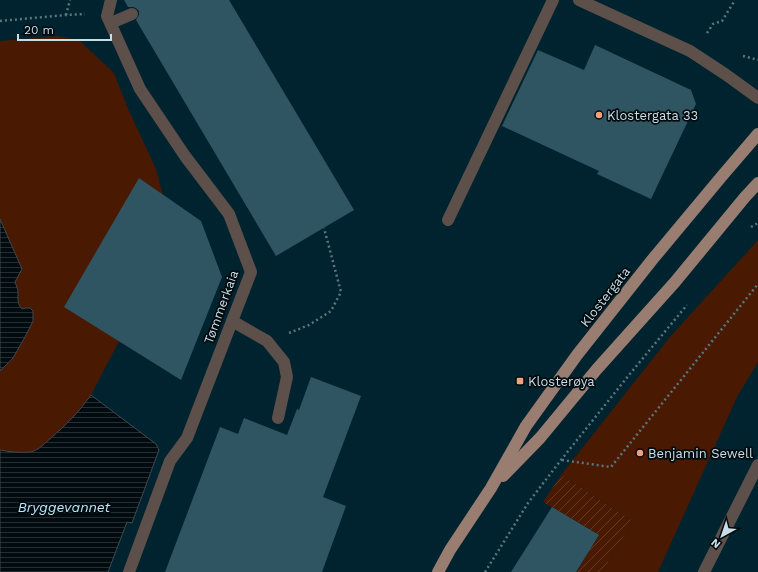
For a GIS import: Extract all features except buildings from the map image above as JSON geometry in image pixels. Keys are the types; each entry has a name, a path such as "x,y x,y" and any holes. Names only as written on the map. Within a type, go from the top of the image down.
{"main road":[{"name":"Klostergata","path":"438,572 450,550 491,488 526,426 577,355 652,260 758,134"},
{"name":"Klostergata","path":"491,488 540,438 597,369 674,282 758,183"}],"street":[{"path":"111,0 109,20 132,14"},
{"path":"448,220 553,0"},
{"path":"579,0 592,3 690,51 758,98"},
{"name":"Tømmerkaia","path":"109,20 140,89 184,156 229,214 251,272 187,438 170,461 129,572"},
{"path":"232,321 267,341 284,362 287,377 278,418"},
{"path":"704,572 758,465"}],"path":[{"path":"66,15 70,0"},
{"path":"708,33 713,24 722,21 735,0"},
{"path":"0,21 88,14 109,20"},
{"path":"743,56 758,60"},
{"path":"750,228 758,223"},
{"path":"267,341 309,325 331,311 341,292 324,228"},
{"path":"562,460 611,467 758,284"},
{"path":"485,572 528,503 629,375 689,303"}],"shaded area":[{"path":"58,36 80,41 114,73 129,111 156,169 167,211 143,295 91,395 77,413 39,448 31,452 12,452 0,450 0,371 15,354 33,321 26,308 22,309 20,307 18,290 14,282 22,269 0,219 0,41"},
{"path":"758,240 758,362 737,397 658,572 602,572 633,521 561,475 669,338"},
{"path":"561,475 633,521 602,572 576,572 599,535 543,502"}],"water":[{"path":"0,219 22,269 15,282 20,307 22,309 30,308 33,311 33,321 13,358 0,371"},
{"name":"Bryggevannet","path":"91,395 156,444 159,450 132,523 127,522 108,572 0,572 0,450 12,452 31,452 37,450 67,423"}],"place":[{"name":"Klostergata 33","path":"599,115"},
{"name":"Klosterøya","path":"520,381"},
{"name":"Benjamin Sewell","path":"640,453"}]}
